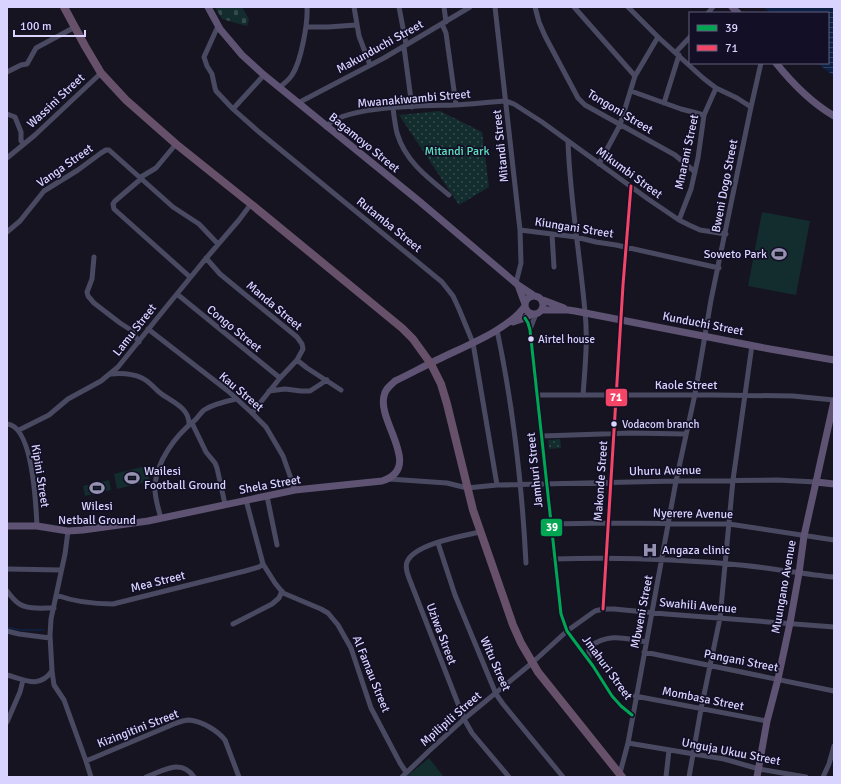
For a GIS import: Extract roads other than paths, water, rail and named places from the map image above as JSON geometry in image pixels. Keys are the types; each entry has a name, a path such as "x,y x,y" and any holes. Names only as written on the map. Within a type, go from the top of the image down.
{"highway":[{"path":"64,7 101,74 126,100 176,144 402,328 413,339 432,364 441,384 447,404 467,488 480,532 513,625 521,643 532,663 621,776"}],"main road":[{"name":"Bagamoyo Street","path":"208,7 218,26 242,55 264,75 517,284 533,295"},
{"path":"777,64 802,91 834,116"},
{"path":"517,284 527,310 537,313"},
{"path":"511,322 521,312 528,297 533,295 539,296 543,300 568,310"},
{"path":"537,313 544,306 543,300"},
{"path":"389,479 396,473 400,460 385,414 383,397 388,387 395,381 432,364 511,322 537,313 568,310"},
{"name":"Kunduchi Street","path":"568,310 834,360"},
{"name":"Muungano Avenue","path":"757,777 767,721 790,623 804,536 834,401"},
{"name":"Shela Street","path":"7,526 37,526 68,531 114,526 161,518 295,490 389,479"},
{"path":"816,482 834,484"}],"street":[{"path":"279,88 294,72 297,64 306,27 307,7"},
{"path":"354,7 359,36 370,65"},
{"path":"399,7 412,107"},
{"path":"444,7 444,23 456,105"},
{"name":"Makunduchi Street","path":"298,103 405,46 470,7"},
{"name":"Mitandi Street","path":"495,7 520,230 521,263 517,284"},
{"name":"Tongoni Street","path":"536,7 538,22 578,98 585,105 675,155 695,172"},
{"path":"574,7 635,76"},
{"path":"628,7 703,78 716,88 737,98 751,107"},
{"path":"306,27 356,25"},
{"name":"Rutamba Street","path":"218,26 204,57 205,62 212,74 216,91 233,109 442,282 456,302 473,343 498,485"},
{"path":"7,72 22,64 27,64 36,48 74,27"},
{"path":"600,164 620,125 635,76 658,37"},
{"path":"664,103 677,54 689,38"},
{"name":"Bweni Dogo Street","path":"705,336 761,64"},
{"name":"Wassini Street","path":"7,158 101,74"},
{"path":"233,109 264,75"},
{"name":"Mnarani Street","path":"679,220 691,189 698,158 704,115 716,88"},
{"path":"631,91 704,115"},
{"name":"Mwanakiwambi Street","path":"326,127 337,118 350,114 393,108 506,101"},
{"name":"Mikumbi Street","path":"506,101 526,112 679,220 700,230 726,234"},
{"path":"393,108 397,133 406,153 425,176 449,195"},
{"name":"Wassini Street","path":"7,114 16,118 22,132 21,141 24,144"},
{"path":"568,142 576,237 585,313 583,395"},
{"path":"176,144 151,173 142,178 113,204 114,209 190,277"},
{"name":"Vanga Street","path":"7,232 24,216 44,191 78,170 106,150 109,150 173,207 198,224 218,244"},
{"path":"685,164 698,158"},
{"name":"Makonde Street","path":"603,609 631,186"},
{"name":"Lamu Street","path":"19,430 49,415 68,399 111,374 121,364 190,277 251,204"},
{"name":"Kiungani Street","path":"520,230 576,237 719,268"},
{"path":"552,234 554,267"},
{"path":"94,257 92,279 87,292 88,296 100,308 131,330 138,342"},
{"name":"Manda Street","path":"206,258 220,274 297,337 302,344 302,349 297,360"},
{"name":"Congo Street","path":"177,294 280,378"},
{"path":"530,330 537,313"},
{"path":"525,318 530,330"},
{"name":"Kau Street","path":"148,329 236,399 266,427 283,456 295,490"},
{"path":"497,330 504,364 521,485 526,563"},
{"name":"Jamhuri Street","path":"530,330 560,608 567,631"},
{"name":"Mbweni Street","path":"621,776 676,481 695,394 705,336"},
{"path":"689,777 692,754 720,618 733,480 752,345"},
{"path":"252,413 280,378 297,360 341,390"},
{"path":"111,374 135,376 146,380 183,410 206,452 215,463 225,504"},
{"path":"269,391 285,388 310,391 327,380"},
{"name":"Kaole Street","path":"537,395 695,394 793,396 834,401"},
{"path":"161,518 155,486 167,452 179,434 205,410 236,399"},
{"path":"7,424 19,430"},
{"name":"Kipini Street","path":"19,430 26,446 32,473 37,526"},
{"path":"542,436 614,433 686,434"},
{"name":"Uhuru Avenue","path":"389,479 439,482 467,488 498,485 733,480 816,482"},
{"path":"267,496 277,545"},
{"name":"Al Famau Street","path":"246,500 263,564 282,591 328,613 338,625 351,648 371,708 406,772"},
{"name":"Nyerere Avenue","path":"550,524 729,524 834,540"},
{"path":"68,531 50,636 52,671 54,684 64,700 91,777"},
{"name":"Uziwa Street","path":"480,532 421,549 407,561 406,566 409,578 464,720 472,733 509,777"},
{"name":"Witu Street","path":"438,543 455,595 496,694 563,777"},
{"path":"554,559 661,560 725,564 834,578"},
{"name":"Mea Street","path":"56,595 82,603 113,604 245,571 259,567 263,564"},
{"path":"7,569 61,570"},
{"path":"7,591 18,603 22,605 36,608 54,608"},
{"path":"233,624 272,604 279,598 282,591"},
{"path":"532,663 567,631 589,615 603,609"},
{"name":"Swahili Avenue","path":"603,609 834,627"},
{"path":"7,631 18,634 50,636"},
{"name":"Jmahuri Street","path":"567,631 618,703 632,715"},
{"path":"589,661 588,647 601,640 613,637 646,642"},
{"name":"Pangani Street","path":"644,652 834,691"},
{"name":"Mpilipili Street","path":"402,777 464,720 532,663"},
{"path":"7,675 23,680 37,682 44,680 52,671"},
{"path":"7,722 20,692 23,680"},
{"name":"Mombasa Street","path":"635,696 767,721"},
{"name":"Kizingitini Street","path":"86,761 174,724 189,720 195,721 210,728 221,735 225,740 239,777"},
{"name":"Unguja Ukuu Street","path":"628,743 724,759 759,769 806,777"},
{"path":"824,777 832,764 834,746"},
{"path":"666,777 669,750"},
{"path":"146,777 174,766 180,766 190,772 194,777"}],"water":[{"path":"764,7 834,7 834,76 818,64 829,64 829,12 769,12"}],"waterway":[{"path":"7,627 20,630 44,630"}],"place":[{"name":"Soweto Park","path":"779,254"},
{"name":"Airtel house","path":"531,339"},
{"name":"Vodacom branch","path":"614,424"},
{"name":"Wailesi Football Ground","path":"132,478"},
{"name":"Wilesi Netball Ground","path":"97,488"},
{"name":"Angaza clinic","path":"650,550"}],"park label":[{"name":"Mitandi Park","path":"457,151"}]}
